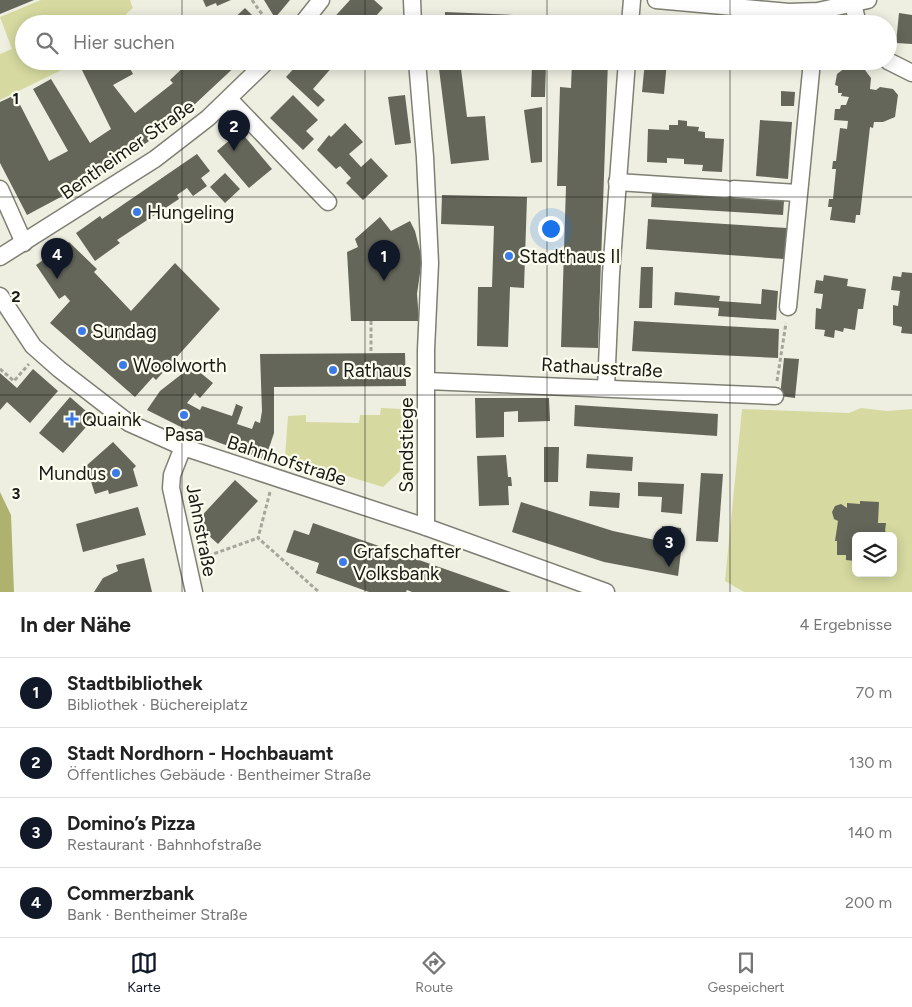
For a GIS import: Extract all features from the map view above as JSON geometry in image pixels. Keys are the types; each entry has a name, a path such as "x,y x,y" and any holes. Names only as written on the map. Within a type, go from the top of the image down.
{"street":[{"path":"309,15 321,0"},
{"path":"412,0 413,15"},
{"path":"631,15 632,0"},
{"path":"656,0 746,4 803,15"},
{"path":"825,15 861,2 859,15"},
{"path":"897,66 912,73"},
{"name":"Bentheimer Straße","path":"0,257 154,159 229,99 258,70"},
{"name":"Sandstiege","path":"417,70 425,157 430,263 426,364 426,527"},
{"path":"606,387 617,182 626,70"},
{"path":"788,307 811,70"},
{"path":"229,99 328,202"},
{"path":"617,182 798,193"},
{"path":"0,189 24,243"},
{"name":"Bahnhofstraße","path":"0,296 40,353 94,398 129,423 182,447 426,527 569,585 606,592"},
{"name":"Rathausstraße","path":"427,381 606,387 775,396"},
{"name":"Jahnstraße","path":"182,447 172,476 171,488 194,592"}],"path":[{"path":"252,0 263,15"},
{"path":"775,396 788,307"},
{"path":"371,321 371,353"},
{"path":"0,369 14,381 40,353"},
{"path":"258,538 274,477"},
{"path":"187,563 258,538"},
{"path":"258,538 319,592"}],"shaded area":[{"path":"41,0 130,0 133,8 126,15 15,15 15,70 62,70 0,100 0,54 12,49 0,17"},
{"path":"381,408 402,409 400,471 383,487 285,457 288,416 306,415 306,422 359,423 360,415 380,415"},
{"path":"861,408 887,411 912,409 912,592 744,592 725,581 742,409 849,413"},
{"path":"0,492 11,515 14,592 0,592"}],"building":[{"path":"0,0 34,0 0,14"},
{"path":"203,0 231,0 217,6 216,3 206,7"},
{"path":"264,0 290,0 278,15 273,15"},
{"path":"350,0 374,0 383,8 377,15 336,15"},
{"path":"245,8 252,15 238,15"},
{"path":"445,12 516,15 445,15"},
{"path":"899,13 912,15 912,44 897,43"},
{"path":"82,70 131,70 133,74 113,85 135,113 173,83 170,80 181,70 231,70 195,104 155,137 87,183 27,215 0,163 0,102 15,95 49,161 68,151 33,89 51,79 90,143 111,129"},
{"path":"292,70 330,70 313,89 325,100 318,107 286,77"},
{"path":"439,70 461,70 467,117 485,116 489,160 451,164"},
{"path":"532,70 546,70 545,97 531,97"},
{"path":"572,70 608,70 598,348 561,347 566,186 557,186 560,87 571,88"},
{"path":"644,70 666,70 664,94 642,92"},
{"path":"842,70 865,70 871,78 870,89 876,90 880,87 893,89 898,95 895,117 883,122 874,122 873,128 870,127 860,215 856,215 855,223 830,220 832,207 828,207 829,199 833,199 836,169 832,169 833,161 836,161 840,128 847,129 848,121 834,120 835,109 840,109 841,105 846,105 849,97 841,96 842,93 838,93 838,86 835,85 837,74"},
{"path":"781,91 795,92 794,106 781,106"},
{"path":"293,95 318,120 306,131 314,139 303,150 270,118"},
{"path":"405,95 411,143 395,145 388,97"},
{"path":"542,107 542,162 531,163 524,110"},
{"path":"678,120 687,121 687,126 699,127 698,131 705,132 705,138 724,139 722,172 702,171 703,165 684,164 684,159 667,158 667,163 647,162 648,129 669,130 669,125 678,125"},
{"path":"760,120 792,122 788,179 756,176"},
{"path":"345,123 363,142 349,154 361,167 371,158 388,176 363,200 346,183 351,178 340,166 336,169 317,150 329,135 331,137"},
{"path":"240,131 272,169 249,188 217,151"},
{"path":"197,154 210,171 201,178 207,186 193,196 187,188 177,195 179,199 117,240 120,243 95,261 76,233 100,216 102,219"},
{"path":"225,173 240,189 225,203 210,187"},
{"path":"652,193 784,201 783,215 651,207"},
{"name":"Stadthaus II","path":"442,195 527,197 524,288 510,287 508,347 477,346 478,287 492,287 494,226 441,224"},
{"path":"380,217 391,231 410,221 415,231 422,259 417,294 419,321 351,321 347,252 358,247 355,239"},
{"path":"648,219 787,228 784,259 646,249"},
{"path":"69,242 97,269 94,272 131,311 175,263 220,309 156,380 153,377 135,397 50,323 70,301 65,295 59,299 36,265"},
{"path":"641,267 653,267 652,308 639,308"},
{"path":"902,272 912,273 912,334 901,333 902,327 893,325 893,305 898,306 900,291 891,290 893,276 901,277"},
{"path":"824,275 848,279 847,286 866,289 863,309 858,309 855,330 844,328 843,332 835,330 834,338 824,336 825,330 815,329 816,308 821,309 823,294 814,293 816,280 823,281"},
{"path":"762,289 778,291 776,320 718,316 719,308 674,305 675,292 720,296 719,301 761,304"},
{"path":"634,321 779,329 778,358 632,351"},
{"path":"405,353 406,386 274,387 274,433 265,460 191,432 147,410 160,391 192,366 213,383 200,398 195,393 187,403 200,410 202,406 232,416 236,404 243,407 237,424 252,429 255,421 260,423 262,411 260,354"},
{"path":"784,358 799,359 795,398 780,396"},
{"path":"33,369 58,391 30,423 7,402 0,410 0,373 17,388"},
{"path":"70,397 94,418 63,453 39,433"},
{"path":"475,398 549,398 550,421 518,422 518,411 504,412 504,437 476,438"},
{"path":"575,405 718,414 717,436 574,426"},
{"path":"113,442 136,466 133,469 138,486 109,494 108,490 95,494 86,466"},
{"path":"544,447 559,447 558,482 544,482"},
{"path":"587,454 633,457 632,471 586,468"},
{"path":"506,455 508,477 511,477 512,486 508,486 509,505 479,506 477,456"},
{"path":"701,473 723,474 718,542 696,541"},
{"path":"235,480 258,501 218,544 195,523"},
{"path":"638,482 684,484 682,514 661,512 662,497 638,496"},
{"path":"590,491 620,493 619,508 589,506"},
{"path":"860,501 879,502 878,523 886,523 886,532 852,532 852,561 846,560 846,555 837,555 837,541 835,541 838,521 834,519 832,512 835,506 841,504 847,508 847,503 860,504"},
{"path":"521,502 613,531 660,541 662,526 681,528 682,544 678,576 604,562 512,532"},
{"path":"138,507 146,535 83,552 76,524"},
{"path":"313,523 511,592 412,592 407,590 406,592 369,592 316,573 319,563 286,552 294,530 309,535"},
{"path":"144,558 152,592 94,592 103,578 118,571 116,565"}],"place":[{"name":"Stadt Nordhorn - Hochbauamt","path":"234,151"},
{"name":"Hungeling","path":"137,212"},
{"name":"Stadthaus II","path":"509,256"},
{"name":"Commerzbank","path":"57,279"},
{"name":"Stadtbibliothek","path":"384,281"},
{"name":"Sundag","path":"82,331"},
{"name":"Woolworth","path":"123,365"},
{"name":"Rathaus","path":"333,370"},
{"name":"Pasa","path":"184,415"},
{"name":"Quaink","path":"72,419"},
{"name":"Mundus","path":"116,473"},
{"name":"Grafschafter Volksbank","path":"343,562"},
{"name":"Domino’s Pizza","path":"669,567"}]}
